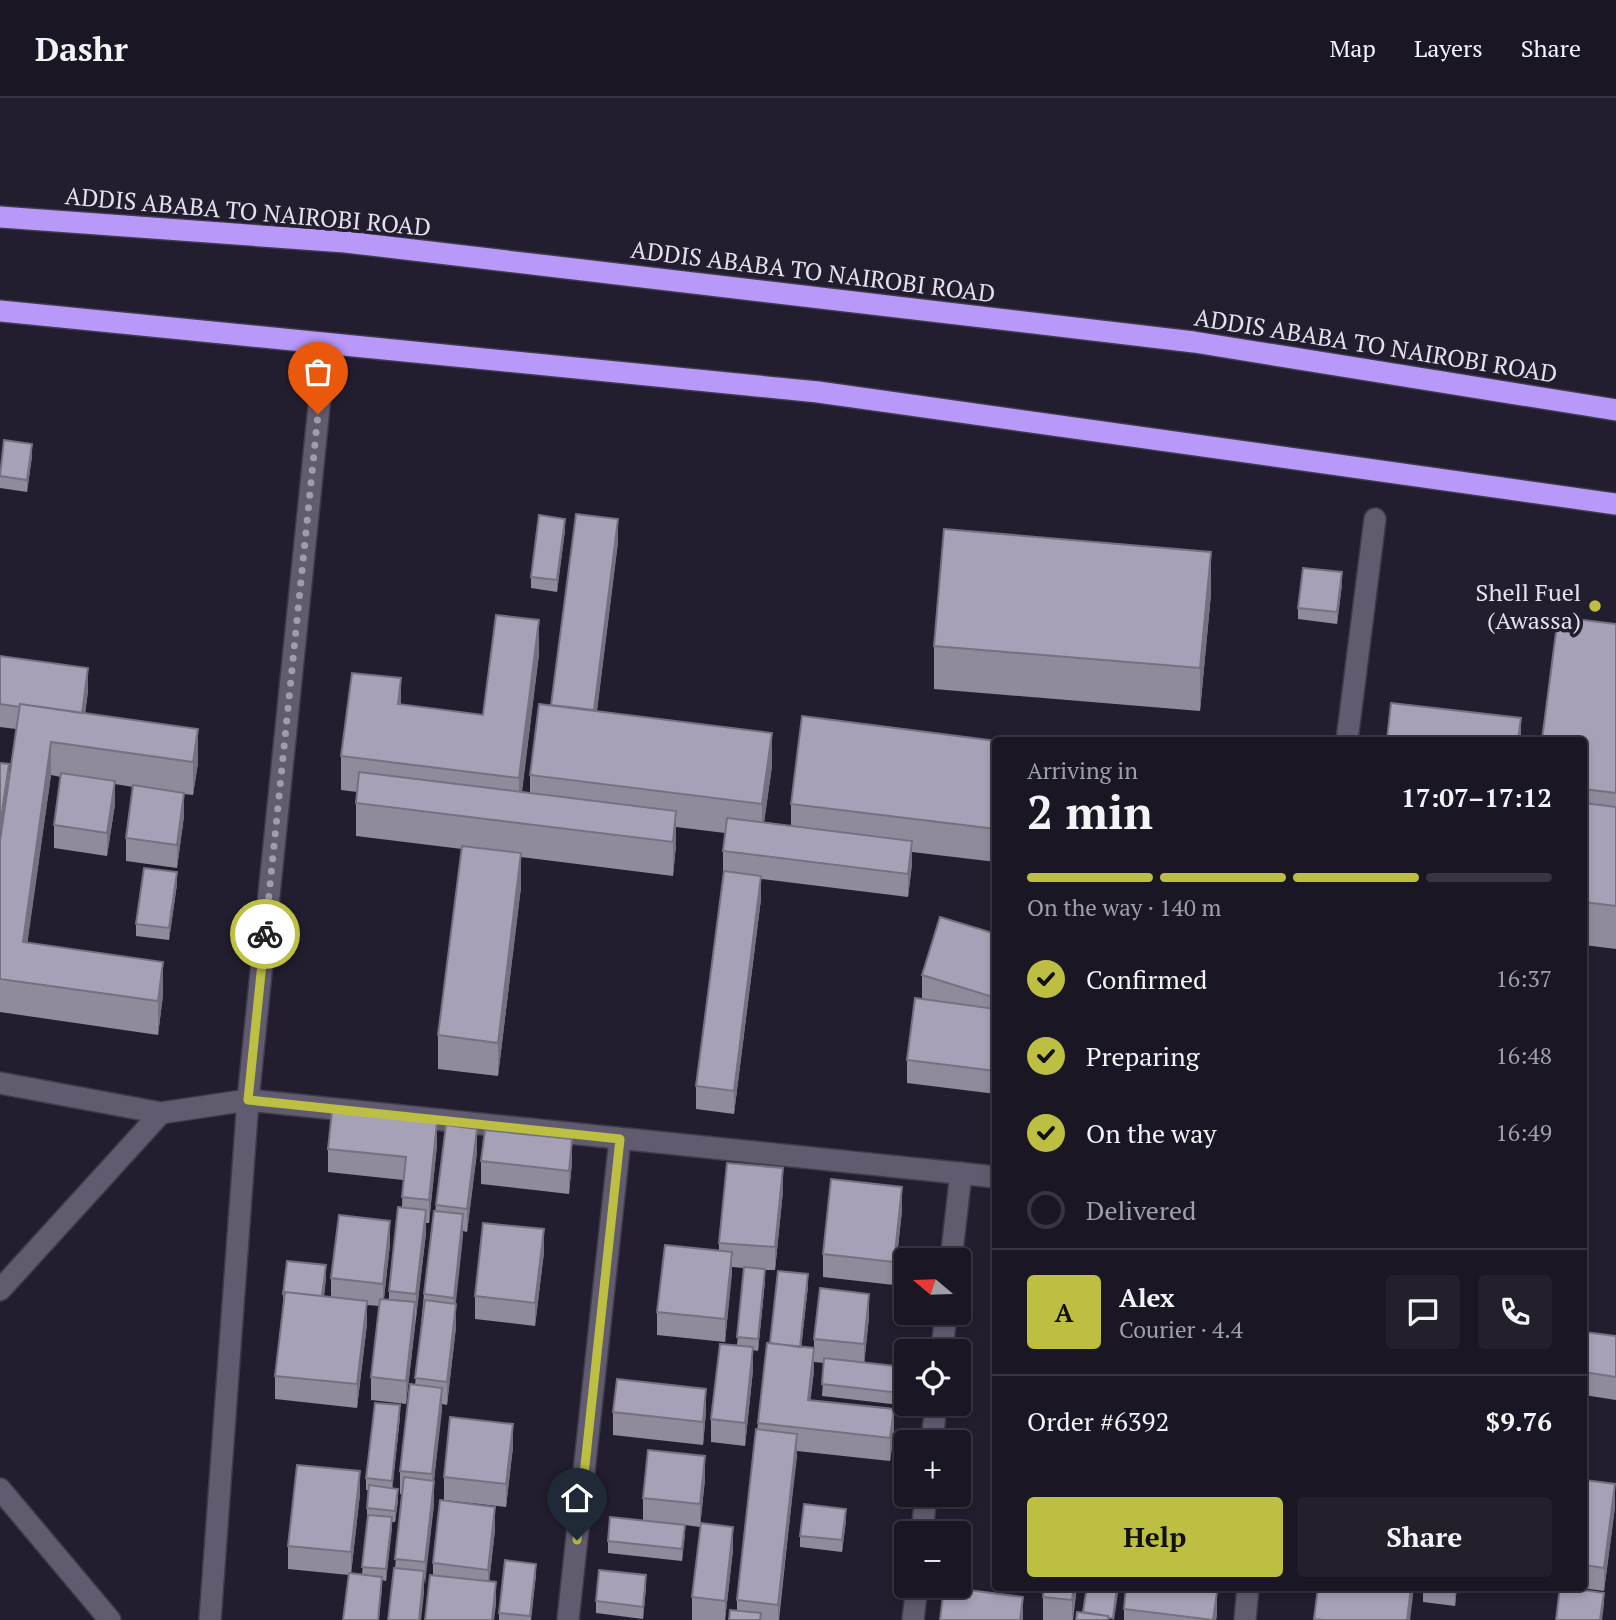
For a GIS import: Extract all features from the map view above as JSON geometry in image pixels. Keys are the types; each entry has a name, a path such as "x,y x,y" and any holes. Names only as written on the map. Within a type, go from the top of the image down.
{"highway":[{"name":"ADDIS ABABA TO NAIROBI ROAD","path":"0,216 345,242 1194,342 1616,410"},
{"path":"0,311 818,392 1616,504"}],"street":[{"path":"210,1620 248,1100 321,387"},
{"path":"1347,737 1375,519"},
{"path":"0,1083 161,1113 248,1100 992,1176"},
{"path":"0,1290 161,1113"},
{"path":"568,1620 620,1139"},
{"path":"952,1248 961,1172"},
{"path":"0,1489 110,1620"},
{"path":"1245,1620 1248,1591"},
{"path":"913,1620 916,1598"}],"building":[{"path":"4,440 32,444 27,480 0,476"},
{"path":"576,514 618,519 594,710 551,705"},
{"path":"539,515 565,519 557,580 531,577"},
{"path":"944,529 1211,552 1200,668 934,646"},
{"path":"1303,568 1342,572 1337,612 1298,608"},
{"path":"496,615 539,620 519,778 341,756 352,673 401,678 398,704 483,715"},
{"path":"1558,617 1616,624 1616,793 1587,789 1587,737 1542,737"},
{"path":"0,656 88,668 82,713 20,704 19,707 0,704"},
{"path":"1391,703 1521,718 1518,737 1387,737"},
{"path":"20,704 198,729 193,762 51,742 23,942 163,962 158,1001 0,979 0,841"},
{"path":"539,704 772,733 762,804 530,775"},
{"path":"802,716 992,740 992,829 791,804"},
{"path":"0,763 9,764 0,825"},
{"path":"359,772 676,811 673,842 356,803"},
{"path":"61,773 115,781 107,833 54,825"},
{"path":"133,785 184,793 177,845 126,838"},
{"path":"1587,803 1616,807 1616,906 1587,902"},
{"path":"727,818 912,841 908,874 723,851"},
{"path":"462,846 521,853 498,1043 438,1035"},
{"path":"144,868 177,872 169,928 136,924"},
{"path":"724,871 761,876 734,1091 696,1086"},
{"path":"940,917 992,933 992,997 922,975"},
{"path":"915,998 992,1008 992,1071 907,1060"},
{"path":"332,1111 437,1122 429,1200 402,1197 406,1157 328,1149"},
{"path":"446,1125 477,1129 467,1209 436,1205"},
{"path":"485,1130 572,1139 569,1171 481,1161"},
{"path":"727,1163 783,1168 775,1247 719,1243"},
{"path":"831,1179 902,1187 894,1262 823,1254"},
{"path":"398,1207 426,1210 416,1294 389,1291"},
{"path":"434,1211 463,1214 454,1298 424,1294"},
{"path":"339,1215 390,1221 383,1284 331,1278"},
{"path":"483,1223 544,1229 535,1303 475,1296"},
{"path":"665,1245 732,1252 725,1319 657,1312"},
{"path":"287,1261 326,1265 322,1296 283,1294"},
{"path":"744,1267 765,1269 758,1339 737,1337"},
{"path":"778,1271 808,1274 800,1347 770,1343"},
{"path":"820,1288 869,1294 864,1344 814,1339"},
{"path":"285,1292 367,1301 357,1384 275,1376"},
{"path":"380,1299 415,1302 406,1381 371,1377"},
{"path":"425,1300 456,1304 447,1382 415,1378"},
{"path":"1587,1332 1616,1336 1616,1377 1587,1372"},
{"path":"767,1343 814,1348 808,1400 894,1409 890,1438 758,1423"},
{"path":"720,1344 753,1347 745,1423 711,1419"},
{"path":"824,1358 894,1366 894,1392 822,1384"},
{"path":"617,1379 706,1389 703,1422 613,1412"},
{"path":"410,1384 442,1388 432,1474 400,1471"},
{"path":"375,1403 400,1405 392,1481 366,1478"},
{"path":"450,1417 513,1424 506,1484 444,1477"},
{"path":"756,1429 797,1434 778,1605 737,1600"},
{"path":"648,1450 705,1456 700,1504 643,1498"},
{"path":"297,1465 360,1471 351,1552 288,1546"},
{"path":"404,1477 434,1481 425,1562 395,1559"},
{"path":"1587,1480 1615,1484 1604,1568 1587,1565"},
{"path":"369,1485 398,1489 395,1511 367,1508"},
{"path":"440,1500 495,1507 488,1570 433,1563"},
{"path":"804,1504 846,1509 842,1540 800,1536"},
{"path":"368,1515 392,1517 386,1569 362,1567"},
{"path":"610,1517 685,1525 682,1549 608,1541"},
{"path":"701,1523 733,1527 725,1601 692,1597"},
{"path":"505,1560 536,1564 530,1616 499,1613"},
{"path":"394,1568 424,1571 419,1620 388,1620"},
{"path":"599,1570 646,1575 643,1607 596,1601"},
{"path":"349,1573 382,1577 378,1620 343,1620"},
{"path":"430,1575 496,1582 492,1620 425,1620"},
{"path":"971,1590 1023,1597 1020,1620 940,1620 943,1598 971,1598"},
{"path":"1044,1591 1073,1591 1072,1600 1043,1597"},
{"path":"1086,1591 1116,1591 1113,1618 1083,1612"},
{"path":"1126,1591 1217,1592 1213,1620 1124,1609"},
{"path":"1318,1591 1411,1591 1407,1620 1314,1619"},
{"path":"1560,1591 1604,1593 1600,1620 1556,1620"},
{"path":"730,1610 761,1613 760,1620 729,1620"},
{"path":"1077,1612 1108,1616 1108,1620 1076,1620"}],"way so far":[{"path":"265,934 318,414"}],"place":[{"name":"Shell Fuel (Awassa)","path":"1595,606"}],"route":[{"path":"265,934 248,1100 620,1139 577,1540"}]}
